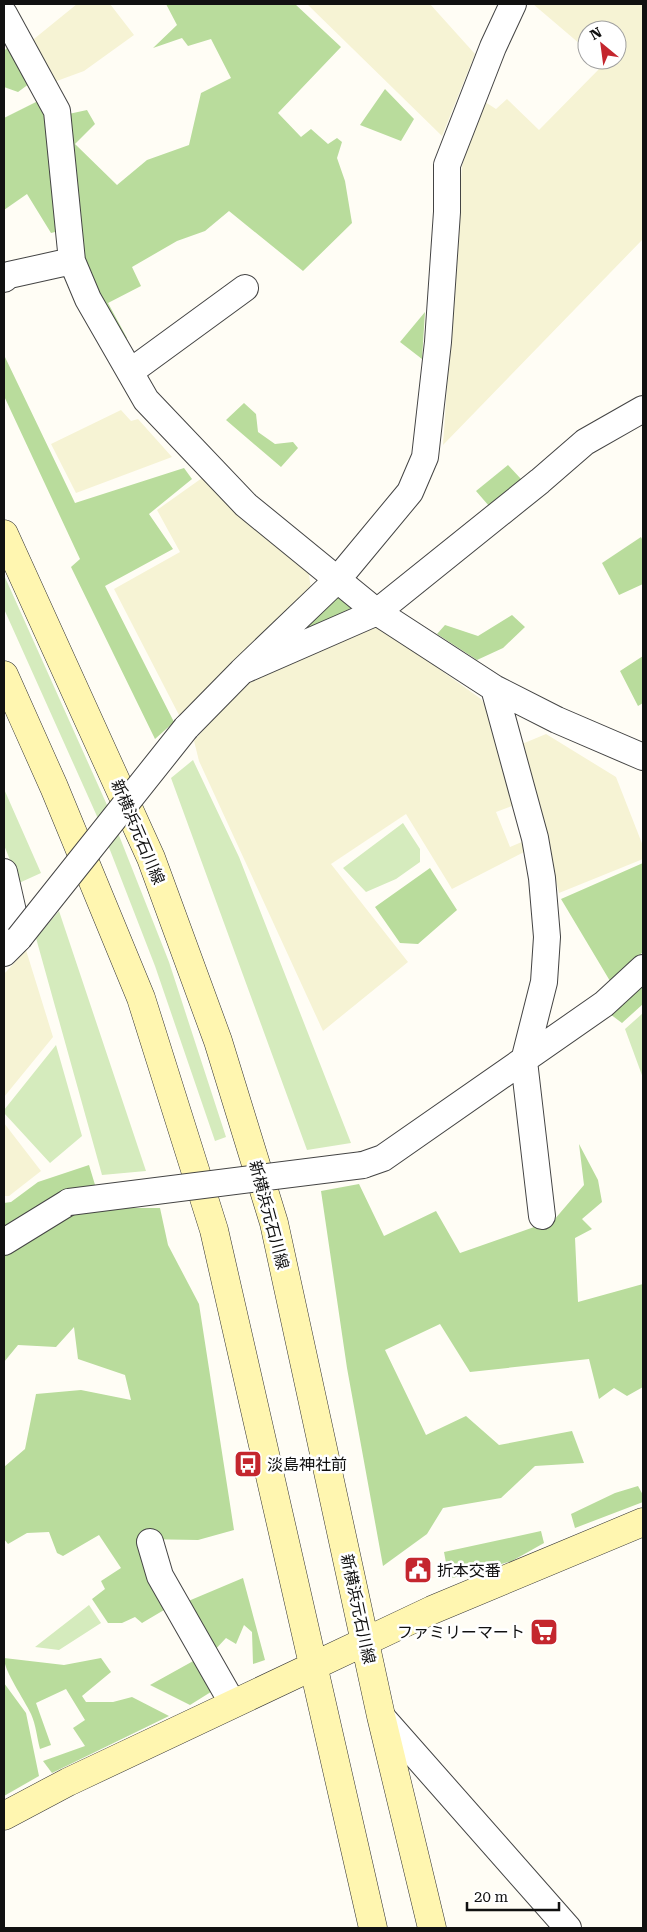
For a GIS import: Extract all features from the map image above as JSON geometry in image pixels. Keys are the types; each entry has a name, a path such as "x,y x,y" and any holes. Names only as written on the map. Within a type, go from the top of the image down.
{"street":[{"path":"11,946 186,728 242,671 337,580 410,492 425,457 438,342 447,212 447,165 493,47 513,4"},
{"path":"4,14 57,112 72,261 88,299 146,400 246,505 377,612 494,688 557,720 643,757"},
{"path":"4,279 9,275 72,261"},
{"path":"130,372 245,288"},
{"path":"242,671 377,612 540,481 585,442 643,409"},
{"name":"新横浜元石川線","path":"4,534 151,858 218,1041 274,1223 381,1716 432,1928"},
{"path":"4,675 54,786 141,998 176,1104 214,1230 373,1928"},
{"path":"494,688 535,838 542,878 547,937 544,982 524,1061 542,1216"},
{"path":"4,872 11,946"},
{"path":"4,1242 69,1202 363,1165 383,1158 604,1004 643,968"},
{"path":"4,1816 68,1782 432,1610 643,1522"},
{"path":"150,1542 160,1576 233,1704"},
{"path":"381,1716 568,1928"}],"shaded area":[{"path":"77,4 110,4 134,35 84,71 54,82 29,43"},
{"path":"307,4 430,4 475,54 442,136"},
{"path":"533,4 643,4 643,239 443,445 462,166 482,100 496,109 507,99 539,130 598,70 627,70 627,20 577,20 577,41"},
{"path":"121,410 131,421 138,419 172,457 76,493 51,444"},
{"path":"202,478 308,568 311,589 180,717 114,589 180,552 157,510"},
{"path":"379,626 481,699 494,719 517,804 496,812 510,847 524,841 528,850 452,889 406,814 331,864 408,962 323,1031 199,761 194,741 244,682"},
{"path":"546,734 616,777 643,846 643,859 559,893 522,744"},
{"path":"26,950 53,1037 4,1097 4,974"},
{"path":"4,1123 41,1171 9,1196 4,1196"}],"green space":[{"path":"166,4 295,4 341,47 278,113 301,137 311,129 328,144 337,138 342,142 337,158 345,181 352,223 303,271 229,211 205,231 177,241 132,267 141,286 108,303 127,338 120,341 78,260 64,115 87,110 95,124 75,144 117,185 147,160 189,145 201,93 231,78 211,39 188,46 182,38 153,48 177,25"},
{"path":"4,28 33,81 18,92 4,87 4,51 8,47 4,42"},
{"path":"385,89 414,119 401,141 360,125"},
{"path":"40,100 51,116 59,231 51,233 27,194 4,210 4,118"},
{"path":"425,312 422,359 400,342"},
{"path":"4,355 75,503 184,468 192,479 149,514 173,549 105,586 174,722 155,739 71,567 80,559 4,396"},
{"path":"244,403 256,414 258,432 275,444 293,442 298,448 281,467 226,420"},
{"path":"508,465 521,479 489,506 476,491"},
{"path":"641,537 643,541 643,584 619,595 602,563"},
{"path":"4,575 107,805 169,962 226,1137 215,1141 155,966 96,814 4,609"},
{"path":"339,589 362,606 287,642"},
{"path":"512,615 525,627 503,648 477,660 437,634 445,625 478,636"},
{"path":"643,656 643,703 638,706 620,671"},
{"path":"193,760 239,857 351,1143 307,1150 171,778"},
{"path":"4,789 41,873 19,883 4,845"},
{"path":"403,823 420,849 420,862 396,879 366,892 343,868"},
{"path":"643,863 643,952 610,981 561,899"},
{"path":"430,868 457,910 418,944 400,943 375,907"},
{"path":"59,911 146,1171 102,1175 36,938"},
{"path":"643,977 643,1004 622,1023 606,1011"},
{"path":"643,1013 643,1078 625,1029"},
{"path":"56,1045 82,1136 50,1163 4,1113 4,1110"},
{"path":"579,1144 598,1180 602,1202 582,1219 592,1229 575,1238 578,1302 643,1284 643,1387 627,1396 614,1388 599,1399 589,1359 470,1372 440,1324 385,1350 426,1435 466,1416 499,1445 572,1431 584,1463 535,1466 501,1498 443,1508 427,1534 383,1566 347,1368 321,1191 359,1184 384,1236 436,1211 460,1253 554,1220 584,1185"},
{"path":"89,1165 102,1208 160,1208 168,1245 199,1304 234,1530 198,1540 141,1539 147,1580 164,1610 142,1623 135,1617 122,1623 108,1623 92,1599 105,1589 101,1581 121,1568 99,1535 63,1556 57,1553 49,1532 27,1533 8,1544 4,1539 4,1467 25,1449 36,1394 81,1390 131,1400 125,1375 78,1359 74,1327 56,1347 18,1345 4,1362 4,1203 11,1202 38,1182"},
{"path":"638,1486 643,1495 643,1502 575,1528 571,1514 615,1493"},
{"path":"541,1531 544,1543 512,1561 449,1579 444,1552"},
{"path":"243,1578 265,1660 253,1664 252,1632 244,1625 236,1644 226,1638 213,1652 186,1602"},
{"path":"89,1605 101,1623 59,1650 35,1647"},
{"path":"4,1658 64,1665 101,1658 111,1672 82,1696 86,1702 113,1702 132,1697 169,1716 52,1773 43,1761 85,1746 73,1728 85,1720 66,1689 36,1703 51,1745 40,1749 33,1718 11,1677"},
{"path":"195,1660 214,1690 190,1705 150,1685"},
{"path":"4,1683 26,1713 39,1776 4,1796"}],"place":[{"name":"淡島神社前","path":"248,1464"},
{"name":"折本交番","path":"418,1570"},
{"name":"ファミリーマート","path":"544,1632"}]}
